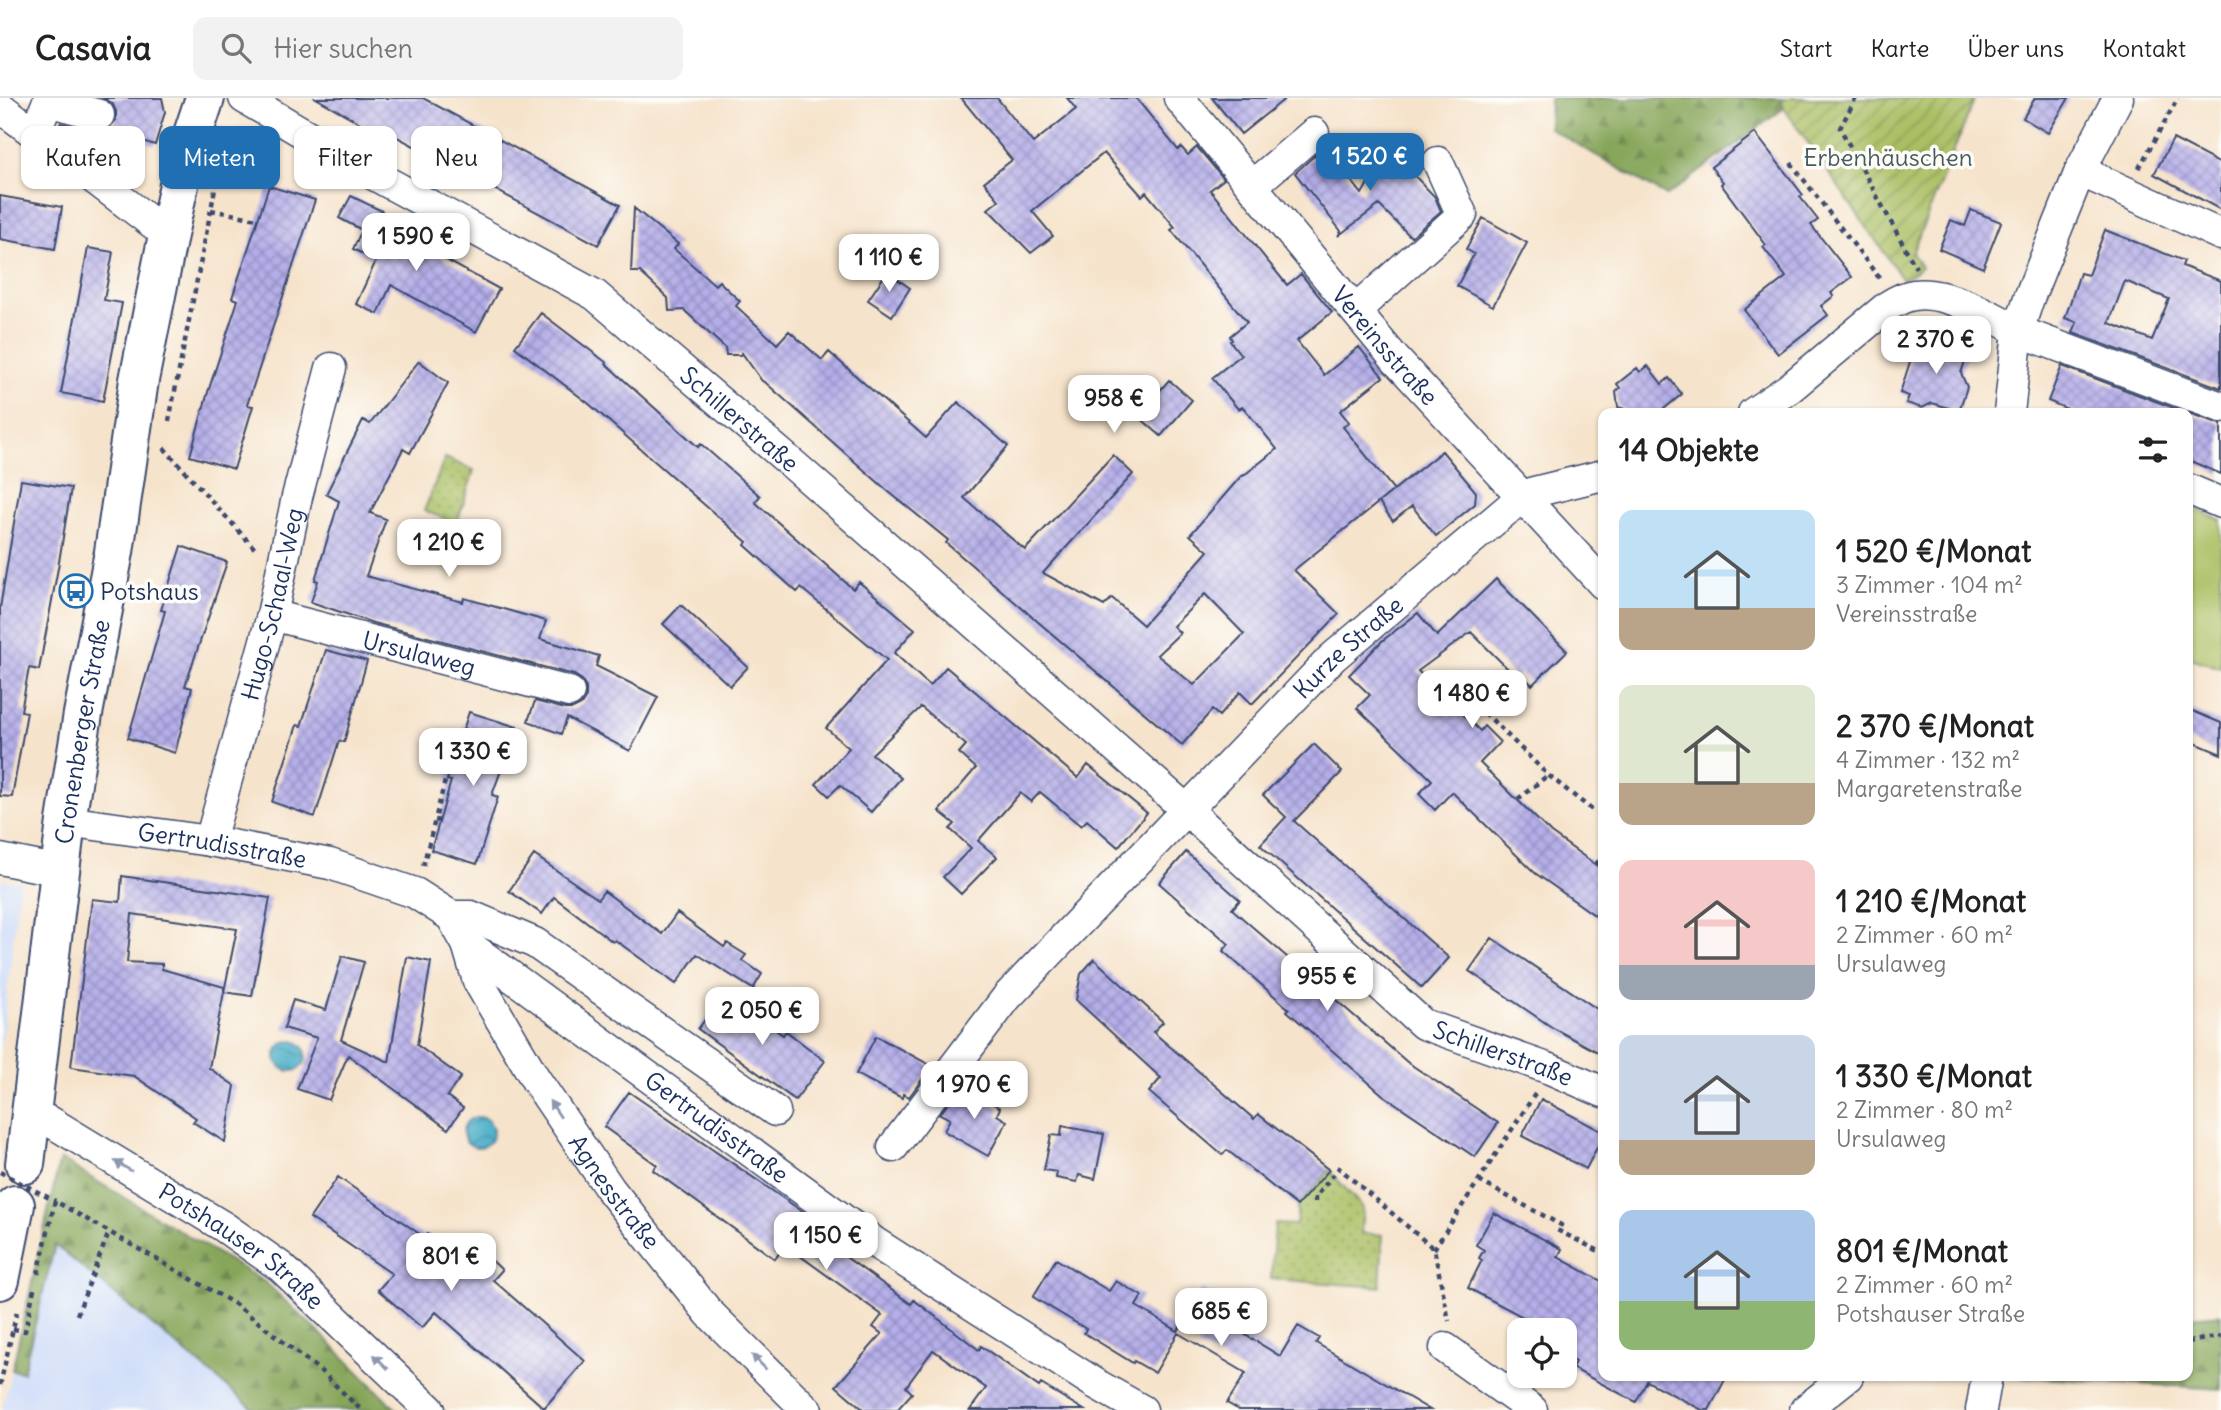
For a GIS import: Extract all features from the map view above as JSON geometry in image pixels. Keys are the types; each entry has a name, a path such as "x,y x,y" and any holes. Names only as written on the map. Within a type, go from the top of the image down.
{"main road":[{"name":"Cronenberger Straße","path":"0,1280 13,1180 30,1114 66,821 114,552 139,380 167,235 186,158 205,98"}],"street":[{"name":"Schillerstraße","path":"244,98 376,176 595,295 1188,810 1423,1024 1550,1069 1598,1090"},
{"name":"Vereinsstraße","path":"1179,98 1395,359 1598,579"},
{"path":"2009,408 2018,331 2029,298 2080,171 2118,98"},
{"path":"37,126 47,101 99,115"},
{"path":"0,107 25,126"},
{"path":"1252,185 1314,133"},
{"path":"1356,310 1462,215 1438,162"},
{"path":"2080,171 2221,235"},
{"path":"107,189 167,235"},
{"path":"1760,408 1791,387 1896,301 1915,295 1928,295 1960,303 1999,319 2018,331 2221,407"},
{"name":"Hugo-Schaal-Weg","path":"210,841 272,615 297,497 331,368"},
{"path":"1522,497 1598,476"},
{"path":"2193,491 2221,503"},
{"name":"Kurze Straße","path":"1188,810 1332,658 1522,497"},
{"name":"Ursulaweg","path":"272,615 569,692"},
{"path":"893,1147 1007,997 1188,810"},
{"name":"Gertrudisstraße","path":"66,821 210,841 330,864 415,893 451,916 467,944 877,1244 1096,1384 1142,1410"},
{"path":"0,859 60,871"},
{"name":"Gertrudisstraße","path":"451,916 471,916 535,943 775,1111"},
{"name":"Agnesstraße","path":"467,944 478,981 516,1047 610,1189 709,1313 807,1410"},
{"name":"Potshauser Straße","path":"30,1114 51,1122 224,1227 281,1267 430,1410"},
{"path":"1447,1334 1532,1410"},
{"path":"1805,1410 1842,1381"}],"path":[{"path":"1856,98 1840,128 1928,295"},
{"path":"2126,192 2178,98"},
{"path":"1791,163 1896,301"},
{"path":"211,210 257,219"},
{"path":"164,448 268,564 281,569"},
{"path":"1469,721 1482,710 1548,775 1596,813"},
{"path":"415,893 437,820 455,743 459,744"},
{"path":"1518,799 1548,775"},
{"path":"1434,1249 1550,1069"},
{"path":"1315,1202 1315,1196 1339,1168 1434,1249 1447,1334"},
{"path":"13,1180 55,1201 235,1304 323,1373 361,1410"},
{"path":"1479,1181 1561,1225 1557,1230 1598,1250"},
{"path":"77,1315 108,1232"},
{"path":"0,1385 13,1329"},
{"path":"2193,1341 2221,1336"}],"shaded area":[{"path":"0,879 20,882 0,1054"},
{"path":"55,1244 255,1410 2,1410 12,1370 23,1372"}],"green space":[{"path":"1550,98 1781,98 1784,108 1667,196 1549,128"},
{"name":"Erbenhäuschen","path":"1781,98 1975,98 1912,253 1921,267 1903,280 1784,108"},
{"path":"445,458 474,470 457,523 424,511"},
{"path":"2193,508 2221,520 2221,668 2193,659"},
{"path":"60,1159 265,1282 397,1410 255,1410 55,1245 23,1372 12,1370"},
{"path":"1329,1170 1363,1208 1361,1233 1383,1235 1380,1287 1271,1279 1275,1224 1296,1225 1298,1205"},
{"path":"2221,1314 2221,1389 2089,1381 2193,1381 2193,1317"}],"water":[{"path":"291,1041 302,1045 306,1056 302,1067 291,1071 280,1067 276,1056 280,1045"},
{"path":"478,1117 489,1121 493,1132 489,1143 478,1147 467,1143 463,1132 467,1121"}],"building":[{"path":"103,98 162,98 165,112 155,145 145,142 145,126 111,126 116,120 112,103"},
{"path":"316,98 423,98 475,126 411,126 411,144 397,137 397,126 366,126"},
{"path":"961,98 997,98 1033,143 1076,109 1067,98 1136,98 1178,150 1181,147 1188,155 1197,147 1224,179 1210,190 1287,285 1301,274 1332,312 1297,341 1324,375 1359,347 1383,377 1340,411 1349,422 1343,427 1394,490 1294,570 1339,614 1252,704 1240,692 1219,716 1212,710 1182,745 762,381 742,353 726,355 725,348 684,310 669,311 668,298 640,272 631,272 634,208 678,244 674,249 715,285 719,281 740,301 736,306 777,344 789,331 822,360 829,352 926,438 958,402 1008,446 964,498 1025,550 1113,455 1133,474 1043,573 1104,606 1112,598 1143,625 1208,551 1190,535 1242,475 1277,449 1243,407 1238,409 1212,378 1241,355 1230,341 1230,336 1247,322 1171,230 1175,227 1146,192 1142,196 1104,153 1032,211 1053,236 1031,253 988,209 999,200 984,182 1012,160","holes":["1205,594 1244,634 1194,685 1157,655 1180,633 1173,626"]},
{"path":"1212,98 1286,98 1241,134"},
{"path":"2035,98 2069,98 2048,133 2023,118"},
{"path":"1755,133 1803,195 1800,197 1818,220 1811,225 1852,277 1831,293 1834,296 1821,306 1828,315 1778,354 1744,310 1786,277 1763,247 1766,245 1711,167"},
{"path":"2173,139 2221,164 2221,210 2154,174"},
{"path":"502,141 620,205 598,245 494,189 502,189"},
{"path":"1324,147 1362,194 1388,148 1435,197 1441,211 1411,237 1379,205 1338,236 1341,231 1295,173"},
{"path":"268,189 279,189 315,200 247,405 253,406 234,469 190,456 238,300 232,298"},
{"path":"0,196 62,207 55,249 0,239"},
{"path":"351,196 382,211 374,227 428,254 430,251 499,289 476,332 391,285 378,314 356,304 376,261 353,249 362,230 339,218"},
{"path":"1971,210 2001,222 1983,268 1939,249 1951,220 1965,226"},
{"path":"1483,218 1527,243 1493,306 1457,286 1474,254 1466,249"},
{"path":"2105,230 2184,261 2182,266 2221,281 2221,388 2073,333 2077,322 2065,318 2080,273 2088,275","holes":["2125,281 2169,299 2152,340 2109,323"]},
{"path":"88,248 113,252 104,300 122,303 103,401 61,393"},
{"path":"887,272 910,288 892,316 868,300"},
{"path":"541,313 607,363 698,447 701,444 760,496 755,502 853,589 859,582 915,629 894,653 930,686 946,667 1078,778 1088,765 1147,813 1118,847 1087,820 1081,826 1040,792 1031,802 1020,793 978,841 997,857 961,894 943,877 971,848 950,829 955,824 939,811 976,768 959,753 966,745 921,707 872,754 901,778 871,812 840,785 829,796 816,784 849,748 826,728 887,660 801,588 797,592 745,545 747,542 588,403 515,347"},
{"path":"1944,342 1969,350 1961,373 1967,387 1960,408 1932,403 1922,408 1906,403 1909,396 1900,393 1916,343 1934,348"},
{"path":"419,361 448,383 410,453 403,449 370,513 386,519 366,576 463,602 464,598 546,621 540,639 599,656 596,666 658,697 630,751 567,718 561,734 528,721 535,701 565,709 581,705 586,697 586,688 582,680 574,675 373,623 311,602 339,501 326,494 363,420 370,424"},
{"path":"1648,366 1662,384 1669,378 1682,394 1665,408 1618,407 1616,392 1620,388 1617,384 1637,368 1640,372"},
{"path":"2062,366 2174,408 2065,408 2048,401"},
{"path":"1169,380 1192,400 1161,436 1138,416"},
{"path":"2193,415 2221,424 2221,474 2193,462"},
{"path":"1442,451 1476,492 1475,504 1436,536 1412,506 1393,521 1379,502"},
{"path":"21,480 71,488 39,670 29,668 21,711 27,712 12,797 0,796 0,608"},
{"path":"181,546 227,562 185,686 192,688 175,753 128,738 165,611 161,610"},
{"path":"1496,579 1567,651 1532,685 1521,673 1516,677 1471,632 1418,671 1480,731 1484,726 1500,742 1480,763 1551,833 1598,866 1598,917 1535,873 1452,792 1435,810 1419,794 1432,780 1357,708 1370,695 1349,675 1382,641 1418,613 1437,636"},
{"path":"681,605 748,667 730,686 663,624"},
{"path":"326,650 367,661 344,742 339,741 315,817 272,802 297,725 301,726"},
{"path":"2193,711 2221,723 2221,754 2193,742"},
{"path":"469,712 517,727 492,795 498,797 477,864 431,850 451,781 447,780"},
{"path":"1314,744 1342,772 1294,821 1449,958 1422,988 1260,845 1286,817 1263,795"},
{"path":"1186,852 1240,900 1232,909 1407,1062 1498,1123 1475,1157 1383,1095 1223,951 1229,944 1159,883"},
{"path":"534,855 598,899 604,891 662,934 677,913 724,947 727,943 746,955 742,960 762,974 753,989 697,954 676,984 615,940 613,942 554,897 542,914 509,891"},
{"path":"122,876 270,898 252,996 224,992 209,1068 235,1086 225,1142 193,1122 196,1118 134,1076 71,1067 92,899 120,902","holes":["132,914 237,929 224,992 224,987 162,969 162,964 127,962"]},
{"path":"1492,938 1598,1010 1598,1052 1553,1028 1469,971"},
{"path":"342,956 364,962 341,1040 389,1062 407,957 431,962 417,1045 461,1077 447,1096 463,1108 448,1129 348,1055 329,1100 297,1089 317,1038 284,1028 293,1000 326,1010"},
{"path":"1094,959 1163,1022 1153,1032 1254,1119 1258,1114 1329,1170 1297,1206 1227,1150 1222,1155 1149,1092 1161,1078 1076,1000 1081,974"},
{"path":"725,993 783,1035 786,1031 825,1061 795,1100 698,1029"},
{"path":"876,1036 932,1066 909,1097 903,1094 902,1098 856,1074"},
{"path":"961,1086 1000,1108 997,1115 1007,1121 988,1156 944,1131 950,1119 940,1114"},
{"path":"629,1092 806,1214 800,1224 911,1304 914,1300 979,1350 981,1346 1039,1387 1041,1384 1084,1410 970,1410 986,1388 933,1350 906,1387 912,1393 897,1410 864,1410 836,1386 882,1334 873,1327 882,1315 785,1245 775,1259 653,1170 657,1165 604,1127"},
{"path":"1541,1099 1598,1129 1598,1146 1586,1169 1522,1136"},
{"path":"1062,1126 1104,1134 1095,1179 1079,1175 1077,1182 1056,1178 1057,1172 1044,1170 1051,1135 1061,1136"},
{"path":"338,1177 424,1237 427,1234 469,1270 484,1253 502,1270 493,1280 585,1361 544,1408 436,1312 422,1328 378,1290 392,1274 310,1218"},
{"path":"1494,1213 1562,1249 1558,1257 1598,1279 1598,1381 1647,1381 1636,1402 1577,1371 1577,1318 1525,1318 1468,1288 1484,1250 1476,1245"},
{"path":"1056,1259 1109,1291 1116,1281 1142,1296 1136,1306 1178,1331 1202,1289 1248,1316 1239,1331 1280,1356 1298,1326 1319,1338 1316,1343 1430,1410 1239,1410 1227,1403 1246,1373 1178,1333 1155,1373 1084,1333 1086,1329 1033,1297"},
{"path":"1647,1381 1724,1381 1709,1410 1702,1410"}],"place":[{"name":"Potshaus","path":"76,591"}]}
